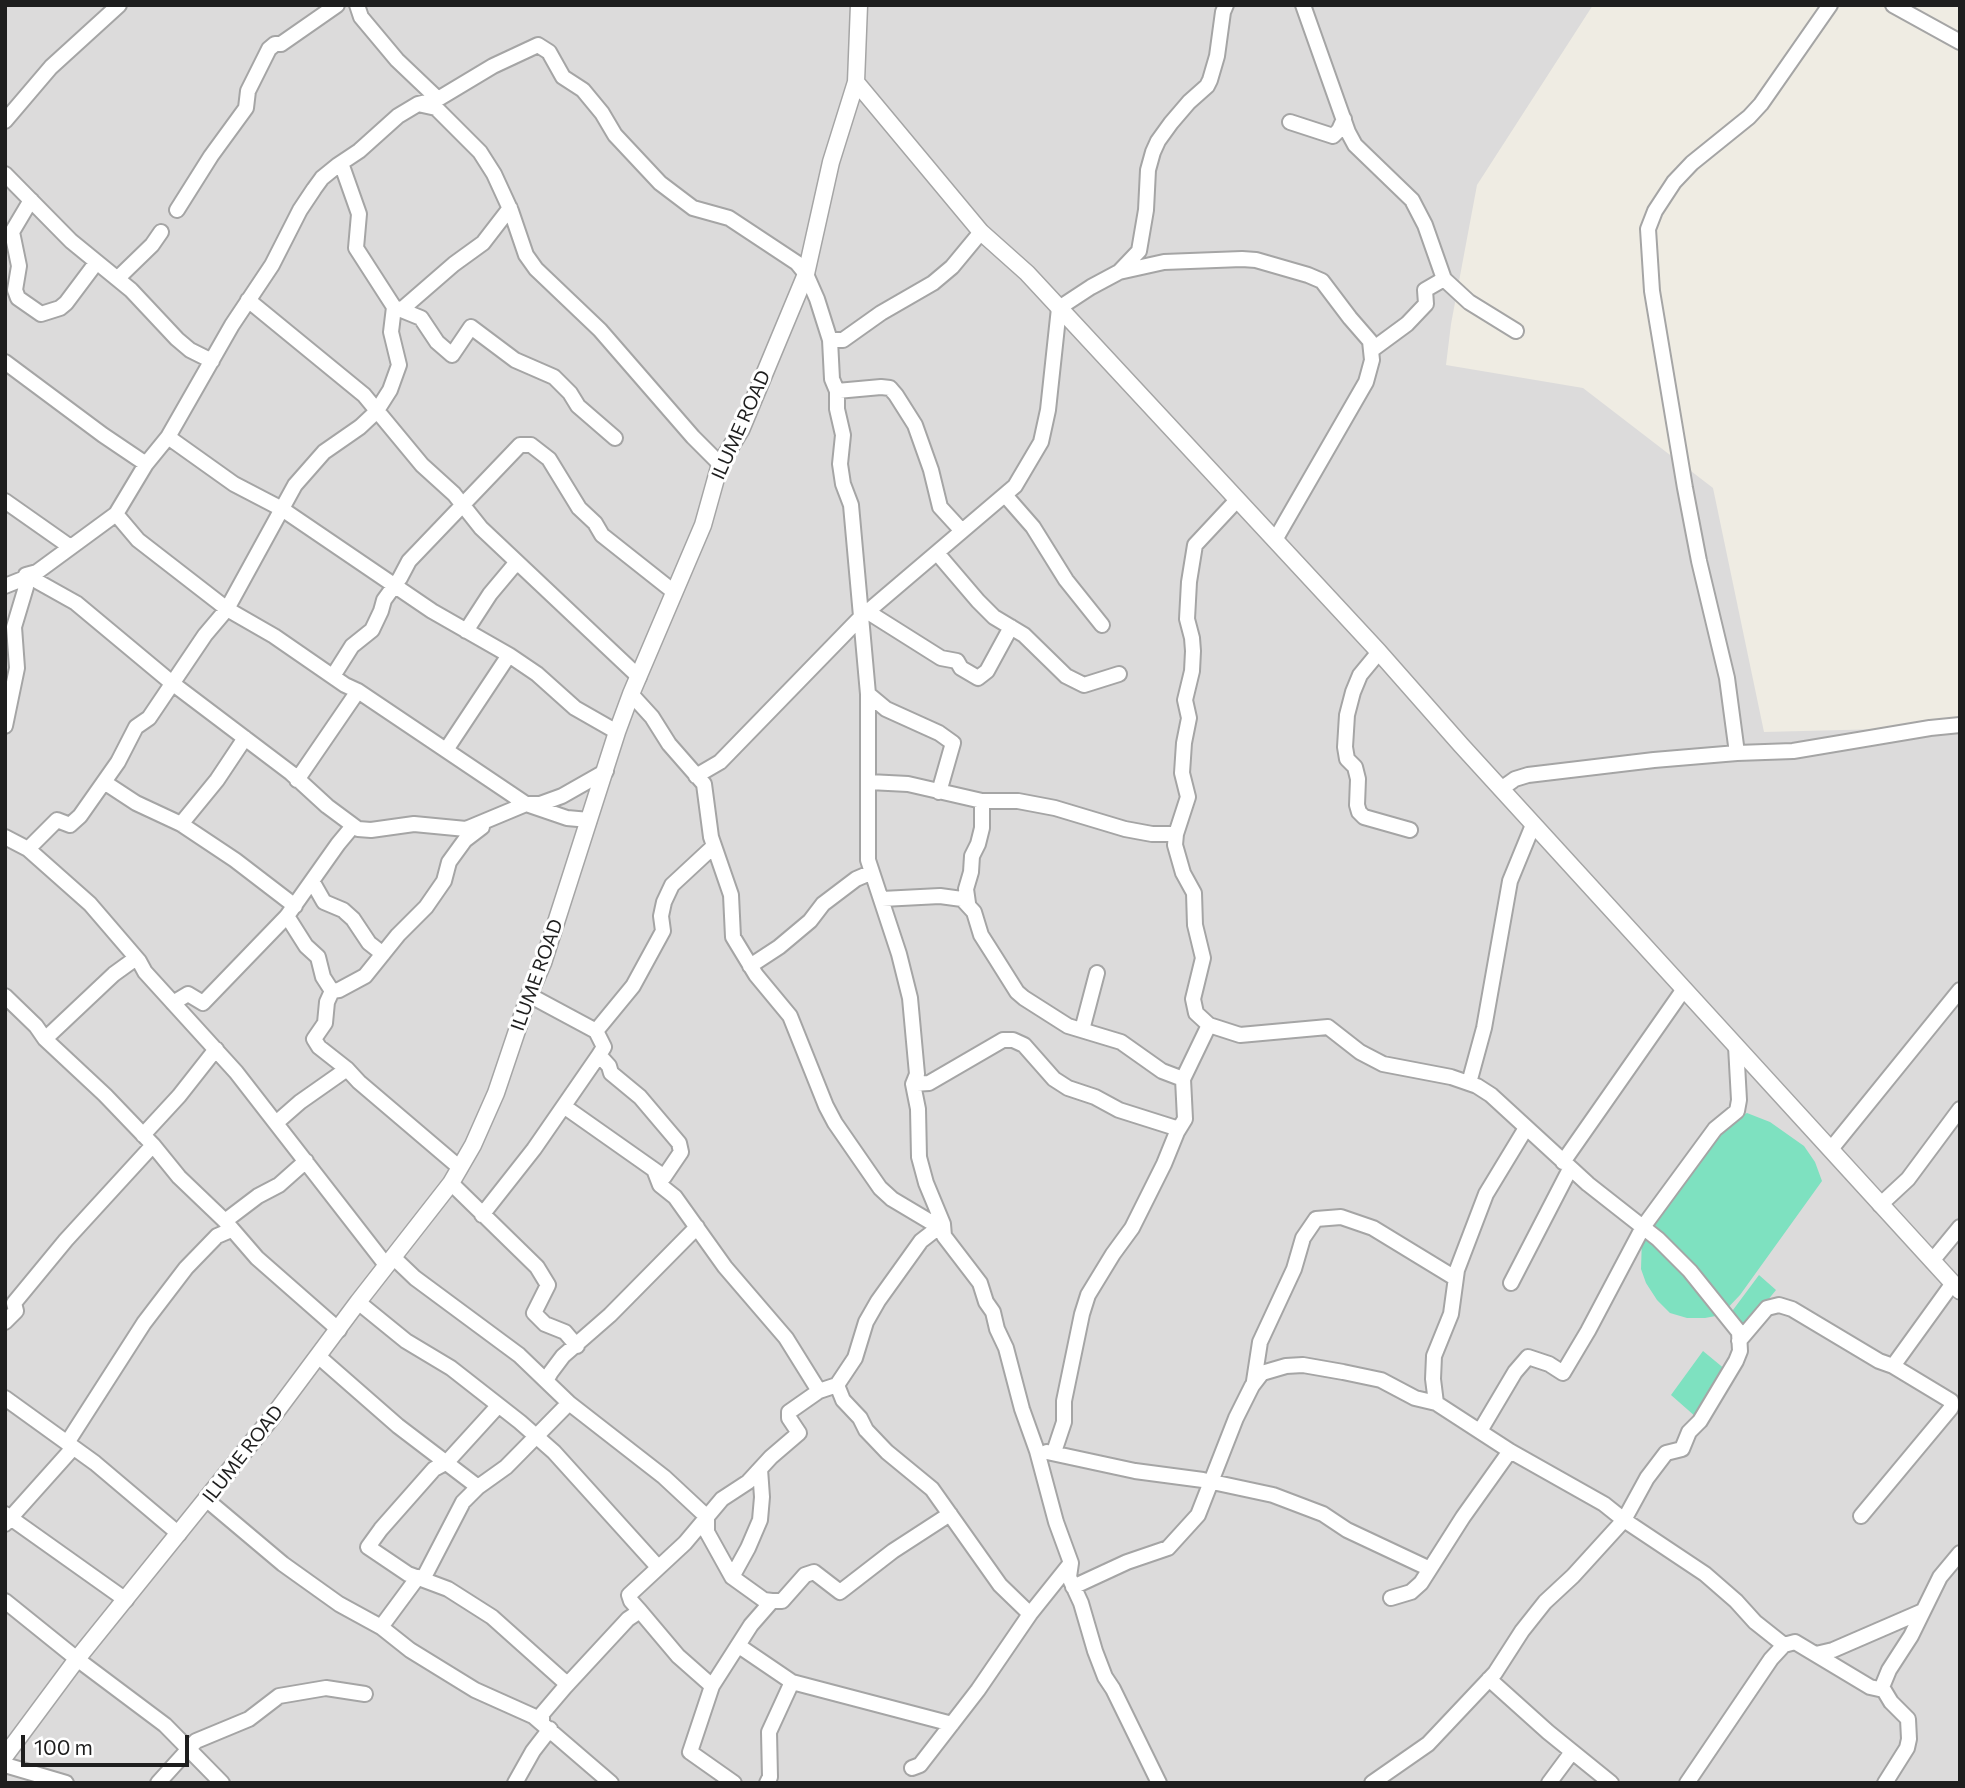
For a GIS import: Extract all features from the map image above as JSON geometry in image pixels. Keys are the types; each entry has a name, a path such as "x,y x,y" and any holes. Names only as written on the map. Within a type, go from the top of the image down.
{"street":[{"path":"5,121 51,67 119,5"},
{"path":"177,210 246,108 248,91 269,49 288,40 305,25 337,5"},
{"path":"357,5 361,17 397,60 438,99"},
{"name":"ILUME ROAD","path":"5,1756 77,1659 339,1330 460,1168 496,1093 529,995 543,963 617,732 703,525 720,464 741,430 806,274 831,162 856,82 859,5"},
{"path":"1119,272 1139,251 1146,210 1148,170 1153,152 1171,123 1210,80 1226,5"},
{"path":"1303,5 1343,119 1355,145 1412,200 1425,225 1444,279 1469,302 1516,331"},
{"path":"1737,753 1727,678 1685,488 1652,291 1648,229 1655,211 1674,182 1692,163 1761,104 1830,5"},
{"path":"1893,5 1960,42"},
{"path":"5,586 37,572 116,514 146,464 168,437 248,300 272,265 300,210 322,178 359,151 398,116 418,104 438,99 493,66 538,45 549,52 563,77 583,90 602,113 615,135 660,183 693,208 729,218 797,263 806,274 824,316 830,340 832,379 837,391 837,408 843,435 840,464 843,484 851,505 864,615 869,782 866,842 870,873 882,899 909,998 917,1074 913,1084 918,1109 919,1157 944,1236 980,1283 986,1302 993,1312 1037,1451 1056,1522 1071,1563 1069,1577 1081,1603 1095,1651 1105,1677 1159,1783"},
{"path":"856,82 981,232 1027,273 1379,652 1533,825 1956,1287 1893,1366"},
{"path":"418,104 436,108 480,152 494,174 510,208 526,255 536,269 600,330 693,438 720,464"},
{"path":"1290,122 1333,136 1339,130 1343,119"},
{"path":"341,163 359,214 356,248 397,308 421,318 437,342 452,355 471,327 515,360 554,377 570,393 578,406 615,438"},
{"path":"5,174 71,241 118,278 177,339 190,350 212,361"},
{"path":"30,200 12,232 18,260 15,290 18,298 41,314 60,308 96,263"},
{"path":"28,849 57,820 67,825 73,824 118,762 136,727 149,718 205,635 227,609 295,485 324,452 360,427 376,412 390,390 399,365 391,332 397,308 483,243 510,208"},
{"path":"118,278 152,245 161,232"},
{"path":"830,340 843,340 881,313 933,283 952,267 981,232"},
{"path":"1059,308 1119,272 1164,262 1256,260 1322,281 1370,341 1373,349 1366,382 1275,540"},
{"path":"1373,349 1407,324 1426,304 1425,290 1444,279"},
{"path":"248,300 364,395 422,465 464,505 481,528 639,677"},
{"path":"696,776 720,762 864,615 1015,486 1041,442 1048,410 1059,308"},
{"path":"5,362 146,464"},
{"path":"837,391 890,388 915,425 931,470 940,507 962,531"},
{"path":"168,437 211,465 234,484 282,509 394,585 509,655 537,674 575,708 617,732"},
{"path":"332,676 352,646 372,630 384,600 409,561 520,444 531,445 549,459 579,508 595,523 602,535 674,592"},
{"path":"1006,495 1027,518 1066,580 1101,625"},
{"path":"1237,500 1200,537 1191,562 1187,619 1193,651 1192,671 1185,700 1189,718 1182,773 1188,797 1175,845 1183,873 1194,893 1195,925 1203,958 1193,999 1196,1013 1209,1025 1240,1035 1328,1027 1360,1052 1383,1064 1451,1077 1490,1095 1690,1271 1735,1326 1739,1341 1740,1351 1736,1362 1700,1421 1689,1432 1682,1449 1666,1453 1647,1478 1624,1520 1573,1576 1545,1602 1522,1631 1502,1664 1428,1744 1372,1783"},
{"path":"5,501 69,546"},
{"path":"116,514 138,540 227,609 274,636 526,804 567,818 589,820"},
{"path":"937,553 994,617 1024,635 1066,676 1079,684 1091,685 1119,674"},
{"path":"466,631 489,594 516,562"},
{"path":"26,575 76,603 172,683 291,773 354,827 372,830 392,825 414,824 466,829 526,804 540,804 562,796 606,771"},
{"path":"5,726 17,668 14,627 26,587 26,575"},
{"path":"864,615 941,658 957,661 961,668 978,678 987,671 1011,627"},
{"path":"1379,652 1360,675 1353,692 1347,715 1347,759 1355,767 1358,779 1357,805 1364,817 1410,830"},
{"path":"446,750 509,655"},
{"path":"297,780 358,691"},
{"path":"631,694 704,784 714,846 731,895 733,937 750,966 790,1016 826,1106 880,1188 892,1199 941,1225"},
{"path":"868,694 886,709 939,733 953,743 939,792"},
{"path":"1501,789 1515,779 1528,775 1737,753 1793,751 1960,725"},
{"path":"181,824 217,780 245,738"},
{"path":"104,782 136,803 181,824 235,860 291,911 306,946 317,957 323,977 332,991"},
{"path":"869,782 908,784 982,801 1018,801 1152,834 1176,834"},
{"path":"982,801 982,828 972,856 966,889 968,903 982,935 1017,992 1068,1026 1122,1042 1162,1071 1183,1079"},
{"path":"332,991 365,976 398,935 426,907 444,881 449,862 465,841 497,814"},
{"path":"1469,1083 1484,1028 1510,881 1533,825"},
{"path":"173,1003 188,995 203,1003 291,911 338,844 354,827"},
{"path":"5,837 28,849 90,904 139,961 145,972 216,1049 389,1261 519,1355 569,1403 664,1477 707,1517 708,1532 732,1577 764,1600 782,1601 805,1575 814,1572 841,1592 893,1551 950,1514"},
{"path":"596,1031 633,986 663,931 661,916 672,885 714,846"},
{"path":"750,966 779,947 824,904 856,879 870,873"},
{"path":"312,881 324,902 343,910 353,919 369,943 383,954"},
{"path":"882,899 954,896 968,903"},
{"path":"45,1039 114,974 132,961 139,961"},
{"path":"1082,1030 1097,973"},
{"path":"1511,1283 1567,1165 1684,989"},
{"path":"1831,1149 1960,990"},
{"path":"332,991 327,1002 325,1023 314,1039 319,1047 460,1168"},
{"path":"482,1215 565,1107 604,1046 596,1031 529,995"},
{"path":"5,996 148,1140 179,1177 257,1258 339,1330"},
{"path":"1054,1452 1064,1422 1064,1401 1088,1295 1132,1228 1185,1119 1183,1079 1209,1025"},
{"path":"913,1084 929,1083 1003,1040 1013,1040 1024,1045 1054,1079 1068,1088 1095,1097 1119,1110 1179,1129"},
{"path":"1480,1432 1515,1371 1528,1357 1549,1364 1563,1373 1643,1227 1715,1129 1739,1107 1736,1046"},
{"path":"5,1322 16,1311 14,1303 148,1140 216,1049"},
{"path":"599,1055 609,1066 611,1073 640,1097 679,1143 681,1152 664,1177"},
{"path":"276,1123 300,1102 347,1069"},
{"path":"565,1107 664,1177"},
{"path":"1880,1205 1908,1180 1960,1109"},
{"path":"1436,1403 1434,1356 1451,1314 1455,1278 1486,1194 1526,1128"},
{"path":"126,1600 7,1519 70,1446 144,1323 186,1269 258,1196 279,1185 306,1161"},
{"path":"664,1177 655,1172 660,1185 675,1197 725,1267 786,1338 819,1391"},
{"path":"451,1183 537,1267 548,1284 534,1313 545,1324 565,1332 577,1346"},
{"path":"1252,1386 1260,1342 1294,1269 1303,1238 1316,1219 1341,1217 1373,1228 1455,1278"},
{"path":"712,1686 678,1656 631,1601 629,1595 685,1543 722,1499 748,1482 799,1433 789,1418 789,1412 819,1391 837,1385 855,1359 866,1322 878,1301 920,1241 941,1225"},
{"path":"548,1382 551,1372 563,1356 577,1346 697,1227"},
{"path":"1932,1261 1960,1227"},
{"path":"358,1302 406,1340 451,1368 537,1437 572,1471 658,1567"},
{"path":"1739,1341 1767,1308 1780,1305 1792,1309 1951,1401 1952,1404 1861,1516"},
{"path":"318,1356 398,1426 478,1487"},
{"path":"1073,1587 1127,1562 1168,1548 1198,1515 1236,1418 1252,1386 1262,1373 1286,1366 1303,1365 1381,1380 1415,1398 1436,1403 1510,1451 1604,1504 1705,1574 1755,1622 1784,1645"},
{"path":"837,1385 843,1400 860,1418 866,1430 887,1452 932,1489 1000,1586 1030,1614"},
{"path":"5,1398 95,1463 179,1534"},
{"path":"381,1627 420,1578 463,1502 478,1487 506,1467 569,1403"},
{"path":"498,1406 447,1462 434,1469 369,1543 370,1550 408,1574 448,1589 492,1617 567,1684"},
{"path":"1037,1451 1054,1452 1135,1471 1212,1482 1272,1495 1323,1514 1347,1530 1430,1569"},
{"path":"1391,1598 1416,1589 1510,1451"},
{"path":"732,1577 760,1520 760,1469"},
{"path":"206,1500 339,1604 381,1627 447,1674 475,1690 521,1709 546,1726 611,1783"},
{"path":"1687,1783 1771,1659 1784,1645 1795,1642 1870,1687 1882,1687 1940,1577 1960,1553"},
{"path":"912,1769 920,1765 952,1724 1030,1614 1071,1563"},
{"path":"5,1601 165,1725 222,1783"},
{"path":"734,1783 690,1752 712,1686 751,1625 772,1601"},
{"path":"515,1783 546,1726 542,1714 618,1628 640,1611"},
{"path":"1816,1654 1833,1650 1923,1611"},
{"path":"739,1646 792,1682 952,1724"},
{"path":"1489,1679 1611,1783"},
{"path":"768,1783 769,1732 792,1682"},
{"path":"1882,1687 1891,1702 1908,1718 1909,1739 1907,1748 1885,1783"},
{"path":"158,1783 189,1748 206,1736 249,1719 279,1696 326,1688 365,1694"},
{"path":"1549,1783 1572,1752"},
{"path":"5,1765 66,1783"}],"shaded area":[{"path":"5,5 1593,5 1477,185 1446,365 1583,388 1713,488 1764,732 1960,727 1960,1783 5,1783"}],"green space":[{"path":"1747,1113 1770,1122 1804,1146 1815,1162 1822,1181 1740,1295 1721,1315 1687,1318 1670,1313 1646,1283 1641,1269 1642,1237 1724,1127"},
{"path":"1759,1275 1776,1290 1746,1327 1730,1314"},
{"path":"1703,1351 1726,1370 1696,1417 1671,1395"}]}
